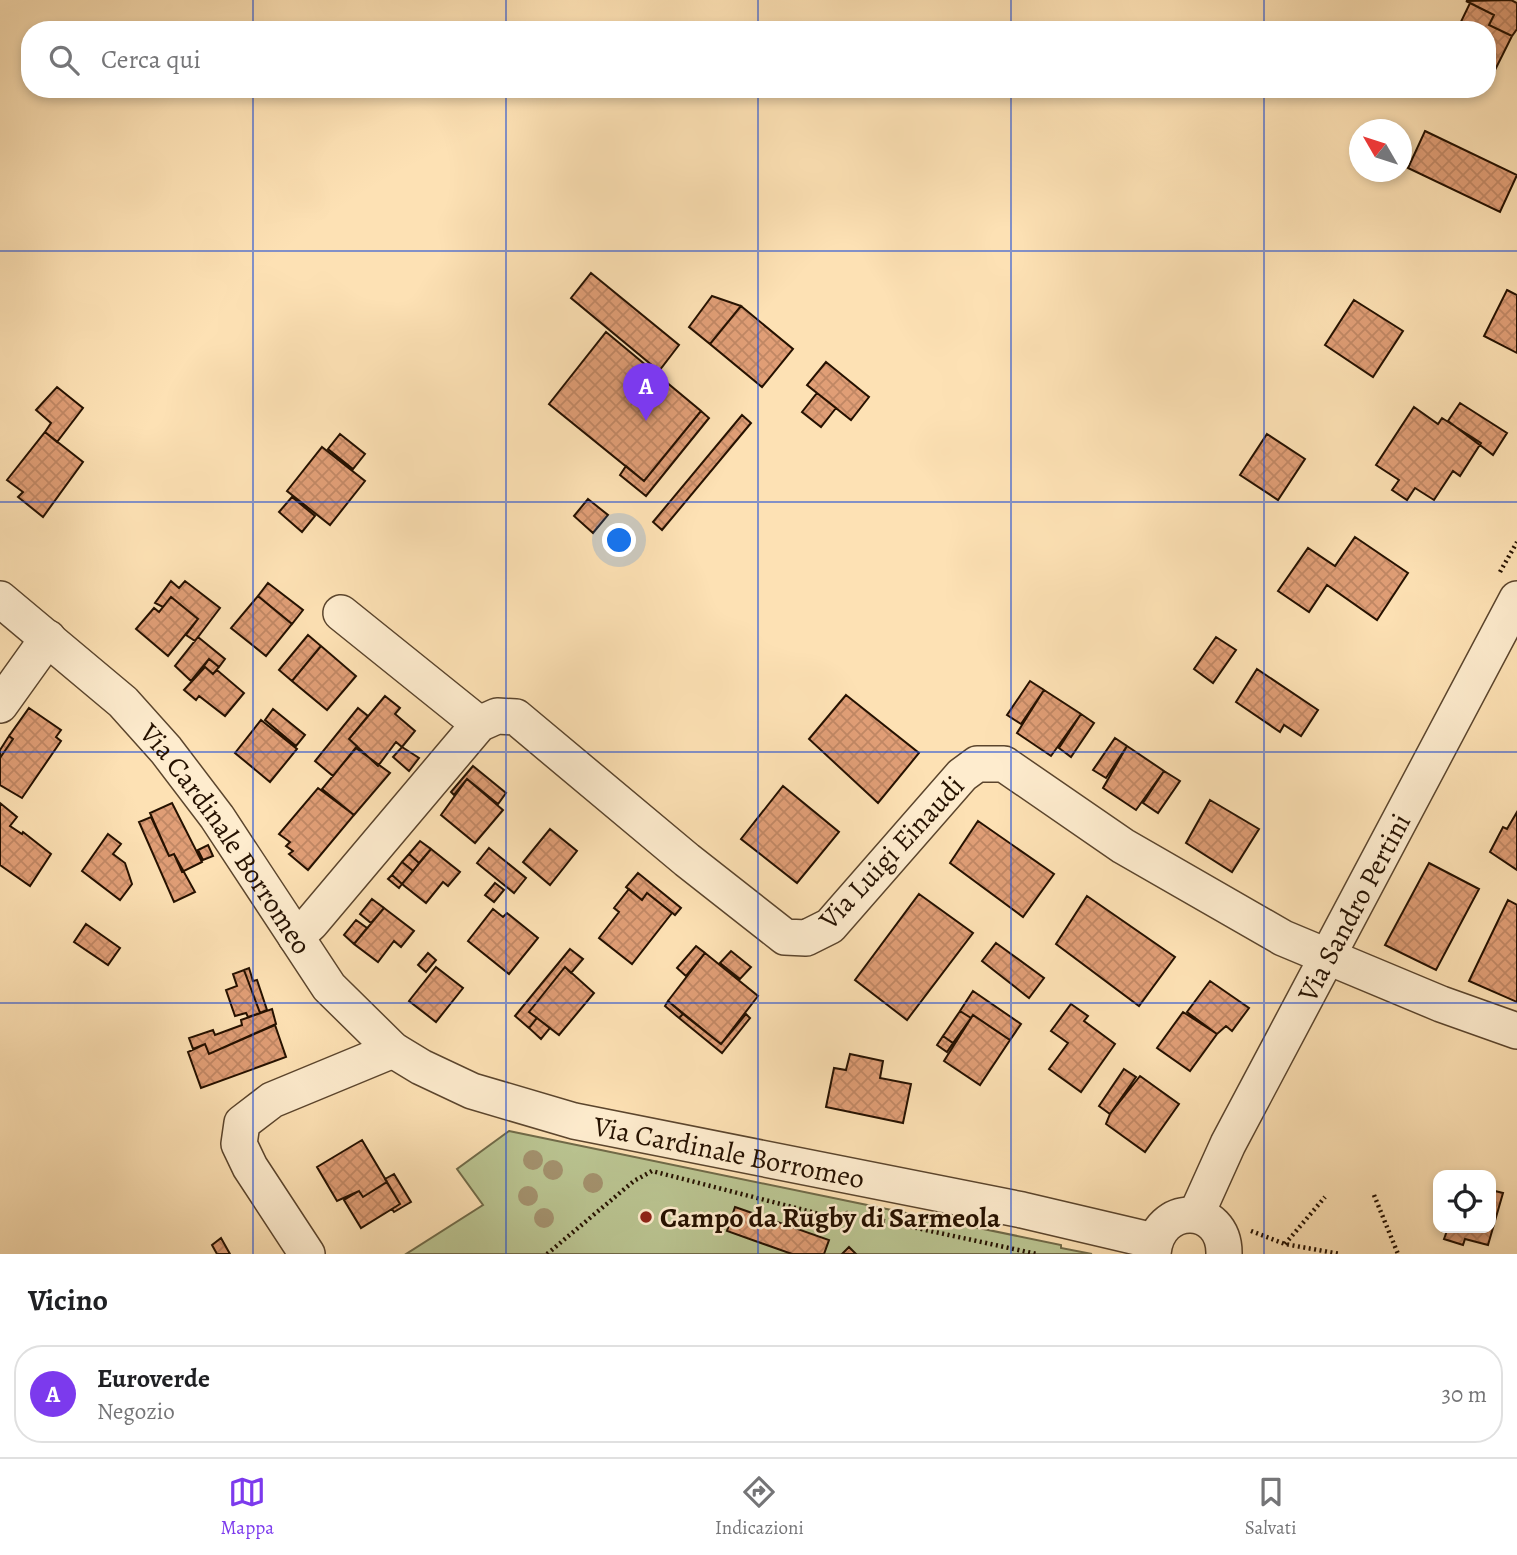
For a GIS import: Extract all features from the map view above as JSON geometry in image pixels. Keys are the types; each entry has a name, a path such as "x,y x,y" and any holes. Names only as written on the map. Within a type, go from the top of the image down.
{"street":[{"name":"Via Cardinale Borromeo","path":"0,599 123,702 166,750 217,817 335,994 393,1050 421,1067 472,1091 574,1121 1022,1210 1154,1247 1159,1231 1175,1217 1196,1215"},
{"name":"Via Sandro Pertini","path":"1196,1215 1228,1144 1517,599"},
{"path":"296,937 311,923 479,724 341,613"},
{"path":"0,705 48,638"},
{"name":"Via Luigi Einaudi","path":"479,724 498,716 516,717 687,860 785,937 806,938 830,926 962,775 978,764 1003,764 1123,846 1283,938 1441,1004 1517,1031"},
{"path":"307,1254 250,1167 239,1144 243,1123 272,1100 393,1050"},
{"path":"1196,1215 1206,1219 1221,1233 1231,1248"}],"path":[{"path":"547,1254 634,1181 652,1171 839,1219 847,1213 1037,1254"},
{"path":"1374,1195 1398,1254"},
{"path":"1285,1244 1325,1197"},
{"path":"1231,1248 1285,1244 1340,1254"}],"green space":[{"path":"509,1131 1061,1245 1061,1248 1092,1254 406,1254 483,1205 457,1169"}],"building":[{"path":"1511,0 1517,3 1517,29 1512,36 1496,28 1496,21 1491,21 1494,15 1466,1"},
{"path":"1470,3 1494,15 1491,21 1461,21"},
{"path":"1496,28 1512,36 1496,68"},
{"path":"1425,131 1517,175 1500,212 1412,170 1412,159"},
{"path":"591,273 679,345 659,371 571,298"},
{"path":"1507,290 1517,295 1517,353 1484,336"},
{"path":"712,296 741,306 710,344 689,327"},
{"path":"1354,300 1403,331 1373,377 1325,345"},
{"path":"741,306 793,349 762,387 710,344"},
{"path":"606,332 701,411 644,481 549,404"},
{"path":"826,362 869,397 851,420 807,385"},
{"path":"57,387 83,408 57,442 45,432 51,423 36,410"},
{"path":"817,393 836,408 821,427 802,412"},
{"path":"1460,403 1507,433 1493,455 1448,421"},
{"path":"1414,407 1438,424 1442,418 1481,443 1460,476 1453,471 1434,500 1415,488 1407,500 1392,490 1399,480 1376,465"},
{"path":"701,411 709,418 646,496 620,475 626,466 644,481"},
{"path":"742,415 751,423 662,530 653,522"},
{"path":"45,432 83,462 43,517 18,497 23,492 7,480"},
{"path":"340,434 365,454 353,469 328,449"},
{"path":"1267,434 1305,459 1278,500 1240,475"},
{"path":"322,447 365,481 330,525 287,491"},
{"path":"292,497 315,516 302,532 279,512"},
{"path":"588,499 608,515 593,533 574,516"},
{"path":"1355,537 1408,573 1377,620 1327,585 1309,612 1278,591 1308,548 1335,566"},
{"path":"171,581 179,588 185,581 220,608 195,641 186,635 198,619 171,597 163,607 155,603"},
{"path":"268,583 303,610 292,624 258,596"},
{"path":"258,596 292,624 266,656 231,628"},
{"path":"171,597 198,619 168,656 136,629 154,608 159,612"},
{"path":"308,635 321,646 292,681 279,670"},
{"path":"198,637 225,659 219,667 209,659 191,681 175,666"},
{"path":"1216,637 1236,650 1213,683 1194,669"},
{"path":"321,646 356,676 327,710 292,681"},
{"path":"209,659 219,667 213,674 204,666"},
{"path":"205,667 213,674 217,670 244,693 225,716 199,696 196,700 184,690"},
{"path":"1257,669 1318,710 1301,736 1284,725 1280,732 1236,702"},
{"path":"1030,681 1044,690 1021,724 1007,715"},
{"path":"1044,690 1081,714 1051,756 1017,733"},
{"path":"846,695 919,753 878,803 809,739"},
{"path":"385,696 400,708 395,714 415,731 402,747 396,742 378,766 349,739"},
{"path":"29,708 61,730 56,737 61,741 22,798 0,785 0,758 13,739 9,736"},
{"path":"358,708 368,716 349,739 357,746 333,776 315,761"},
{"path":"273,709 305,735 296,746 265,720"},
{"path":"1081,714 1094,723 1071,757 1059,748"},
{"path":"261,720 297,749 270,782 235,753"},
{"path":"9,736 13,739 0,758 0,750"},
{"path":"1115,738 1127,746 1106,778 1093,770"},
{"path":"1127,746 1164,771 1136,810 1103,788"},
{"path":"402,747 419,758 409,771 393,757"},
{"path":"356,748 390,773 354,815 322,789"},
{"path":"473,766 506,793 498,804 467,779 454,795 451,792"},
{"path":"1164,771 1180,781 1158,813 1143,803"},
{"path":"467,779 503,810 475,843 441,815"},
{"path":"783,786 839,832 797,883 741,839"},
{"path":"318,788 354,815 308,870 289,854 293,851 286,846 290,842 279,834"},
{"path":"1210,800 1259,829 1232,872 1186,843"},
{"path":"0,803 17,817 10,826 22,834 23,832 51,854 30,886 0,865"},
{"path":"172,803 202,862 182,872 174,854 169,856 150,813"},
{"path":"1517,812 1517,870 1490,852 1503,827 1507,829"},
{"path":"151,817 169,856 174,854 195,892 174,902 139,822"},
{"path":"978,821 1054,874 1023,917 950,863"},
{"path":"550,829 577,851 550,885 523,862"},
{"path":"108,834 121,844 113,854 125,863 132,884 120,900 82,871"},
{"path":"420,841 431,849 419,863 409,854"},
{"path":"208,845 213,856 203,860 198,850"},
{"path":"489,848 526,878 514,893 477,863"},
{"path":"431,849 460,872 448,886 443,882 426,903 402,884"},
{"path":"409,854 419,863 413,871 402,862"},
{"path":"402,862 413,871 402,884 392,875"},
{"path":"1429,863 1479,889 1436,970 1385,945"},
{"path":"638,873 681,908 675,915 647,893 642,900 626,887"},
{"path":"392,875 402,884 399,888 388,879"},
{"path":"495,883 504,890 494,902 485,895"},
{"path":"629,889 642,900 647,893 672,913 632,964 599,938 619,912 614,908"},
{"path":"919,894 973,933 907,1020 855,980"},
{"path":"1087,896 1175,957 1139,1006 1056,944"},
{"path":"372,899 384,908 371,923 360,914"},
{"path":"1508,900 1517,905 1517,1002 1469,981"},
{"path":"384,908 414,931 401,947 394,941 378,962 354,944"},
{"path":"493,909 503,917 507,913 538,938 509,974 468,941"},
{"path":"356,920 367,928 354,944 344,935"},
{"path":"86,924 120,948 108,965 74,942"},
{"path":"996,943 1044,978 1029,998 982,961"},
{"path":"696,946 705,953 686,976 677,968"},
{"path":"570,949 583,959 571,973 565,967 529,1012 537,1018 529,1028 515,1016"},
{"path":"731,951 751,967 740,979 720,963"},
{"path":"428,953 436,960 426,972 418,965"},
{"path":"705,953 758,996 721,1044 668,1001"},
{"path":"436,967 463,988 436,1022 409,1001"},
{"path":"565,967 594,993 559,1035 529,1012"},
{"path":"249,968 253,981 257,980 267,1010 260,1013 244,970"},
{"path":"244,970 260,1013 248,1017 246,1013 235,1016 226,990 237,986 233,974"},
{"path":"1210,981 1249,1008 1232,1031 1226,1026 1217,1034 1187,1012"},
{"path":"973,991 1021,1024 1010,1040 973,1015 971,1018 960,1011"},
{"path":"668,1001 683,1014 679,1018 665,1006"},
{"path":"1071,1004 1088,1016 1084,1021 1115,1044 1081,1092 1049,1069 1068,1043 1051,1031"},
{"path":"272,1009 276,1024 209,1054 205,1044 193,1049 189,1038 213,1030 215,1035 242,1025 241,1020"},
{"path":"960,1011 971,1018 953,1043 943,1036"},
{"path":"1183,1012 1217,1034 1190,1071 1157,1048"},
{"path":"683,1014 721,1044 746,1014 750,1018 722,1053 679,1018"},
{"path":"973,1015 1010,1040 980,1085 944,1061"},
{"path":"537,1018 550,1028 541,1039 529,1028"},
{"path":"275,1025 286,1057 201,1088 188,1052 205,1044 209,1054"},
{"path":"943,1036 953,1043 947,1052 937,1045"},
{"path":"850,1054 883,1061 880,1078 911,1084 903,1123 826,1107 834,1068 846,1070"},
{"path":"1124,1069 1136,1077 1110,1114 1099,1106"},
{"path":"1140,1076 1179,1104 1145,1152 1106,1124 1110,1114"},
{"path":"362,1140 387,1182 363,1197 359,1191 337,1201 317,1167"},
{"path":"394,1174 411,1202 394,1212 392,1209 400,1204 385,1179"},
{"path":"387,1182 400,1204 361,1228 344,1200 359,1191 363,1197"},
{"path":"1496,1191 1503,1193 1496,1217"},
{"path":"735,1207 829,1240 824,1254 792,1254 727,1231"},
{"path":"1446,1233 1491,1233 1488,1245 1465,1239 1463,1245 1444,1239"},
{"path":"221,1238 230,1254 217,1254 212,1245"},
{"path":"849,1247 856,1254 842,1254"}],"place":[{"name":"Euroverde","path":"646,421"},
{"name":"Campo da Rugby di Sarmeola","path":"646,1217"}]}
